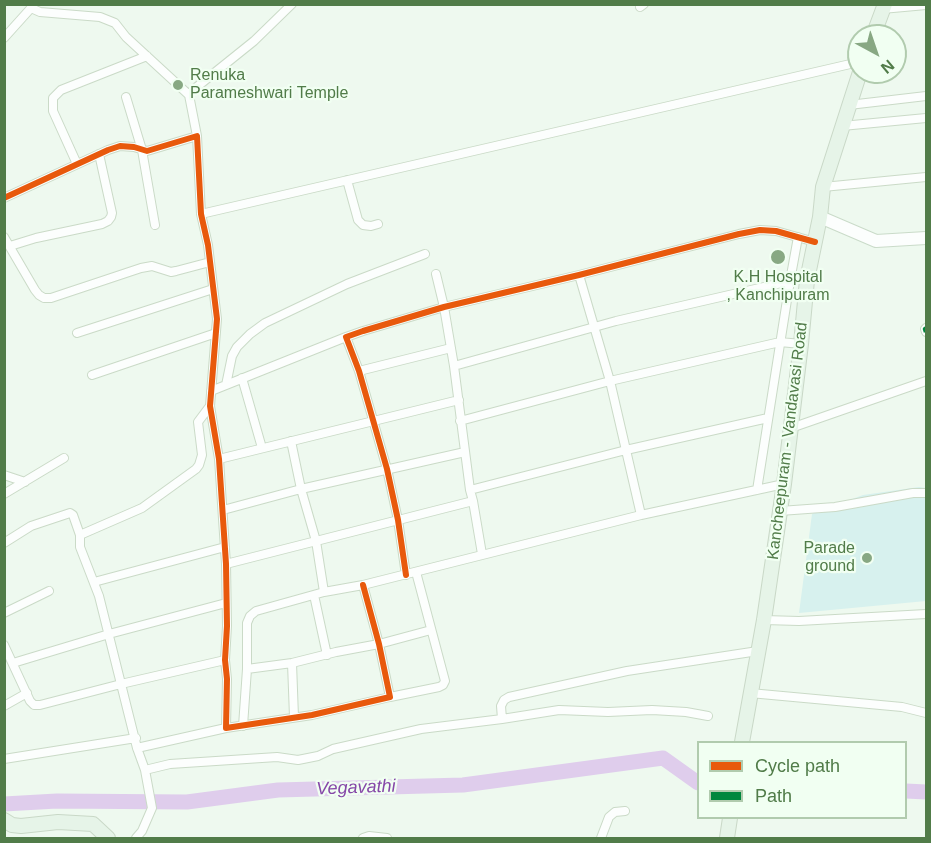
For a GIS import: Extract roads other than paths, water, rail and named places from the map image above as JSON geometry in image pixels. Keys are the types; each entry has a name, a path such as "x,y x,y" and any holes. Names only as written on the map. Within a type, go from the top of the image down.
{"main road":[{"path":"878,24 884,7"},
{"name":"Kancheepuram - Vandavasi Road","path":"742,741 764,620 784,484 807,280 820,217 823,187 856,84"},
{"path":"727,838 730,819"},
{"path":"4,820 12,825 21,826 58,822 93,824 108,838"}],"street":[{"path":"189,95 254,41 292,4"},
{"path":"884,7 927,5"},
{"path":"4,38 32,6 40,12 100,16 115,23 126,37 189,95 197,136 201,214 217,319 210,406 219,459 226,564 226,728"},
{"path":"77,164 53,111 53,98 61,90 147,56"},
{"path":"201,214 847,65"},
{"path":"849,105 927,96"},
{"path":"126,97 142,150 155,225"},
{"path":"842,126 927,118"},
{"path":"4,198 120,146 147,151 197,136"},
{"path":"10,246 102,224 111,218 112,213 99,154"},
{"path":"823,187 927,177"},
{"path":"347,180 358,220 363,225 378,224"},
{"path":"820,217 876,241 927,238"},
{"path":"212,391 363,331 444,307 739,234 759,230 776,231 815,242"},
{"path":"4,237 35,291 44,298 51,298 141,267 152,266 176,272 210,262"},
{"path":"758,489 798,237"},
{"path":"226,385 232,356 237,347 265,323 347,284 425,254"},
{"path":"435,274 444,307 451,348 470,490 482,554"},
{"path":"579,275 610,381 641,515"},
{"path":"454,366 594,327 790,280"},
{"path":"77,333 213,289"},
{"path":"92,375 216,333"},
{"path":"346,337 359,371 387,469 398,520 406,575"},
{"path":"460,422 610,381 780,342 801,344"},
{"path":"359,371 451,348"},
{"path":"242,378 262,448"},
{"path":"791,428 927,381"},
{"path":"219,459 459,400"},
{"path":"80,535 142,508 196,469 202,455 198,422 210,406"},
{"path":"470,490 626,450 768,418"},
{"path":"291,441 301,489 316,542 324,592"},
{"path":"223,510 301,489 465,452"},
{"path":"4,494 64,458"},
{"path":"4,475 25,482"},
{"path":"243,726 247,623 256,611 324,592 406,575 641,515 784,484"},
{"path":"780,511 835,507 913,493 927,493"},
{"path":"226,564 473,501"},
{"path":"4,543 31,526 70,513 73,515 80,535 80,547 94,582 109,634 152,808 142,831 136,838"},
{"path":"94,582 225,547"},
{"path":"137,748 226,728 312,715 443,685 445,681 416,572"},
{"path":"363,585 380,644 390,697"},
{"path":"4,613 49,591"},
{"path":"314,595 327,655"},
{"path":"13,663 109,634 226,603"},
{"path":"764,620 799,621 927,614"},
{"path":"247,669 292,663 380,644 431,630"},
{"path":"4,645 34,705 225,660"},
{"path":"502,719 501,706 504,700 509,698 627,671 758,651"},
{"path":"292,663 294,717"},
{"path":"4,706 27,693"},
{"path":"750,693 902,707 927,713"},
{"path":"145,774 170,764 277,757 298,760 421,729 559,710 608,712 652,710 708,716"},
{"path":"4,759 136,738"},
{"path":"601,838 609,817 615,812 625,811"},
{"path":"363,838 369,836 387,838"}],"waterway":[{"name":"Vegavathi","path":"4,804 57,801 187,802 278,790 463,785 663,758 697,782"},
{"name":"Vegavathi","path":"907,791 926,792"}],"place":[{"name":"Renuka Parameshwari Temple","path":"178,85"},
{"name":"K.H Hospital , Kanchipuram","path":"778,257"},
{"name":"Parade ground","path":"867,558"}]}
